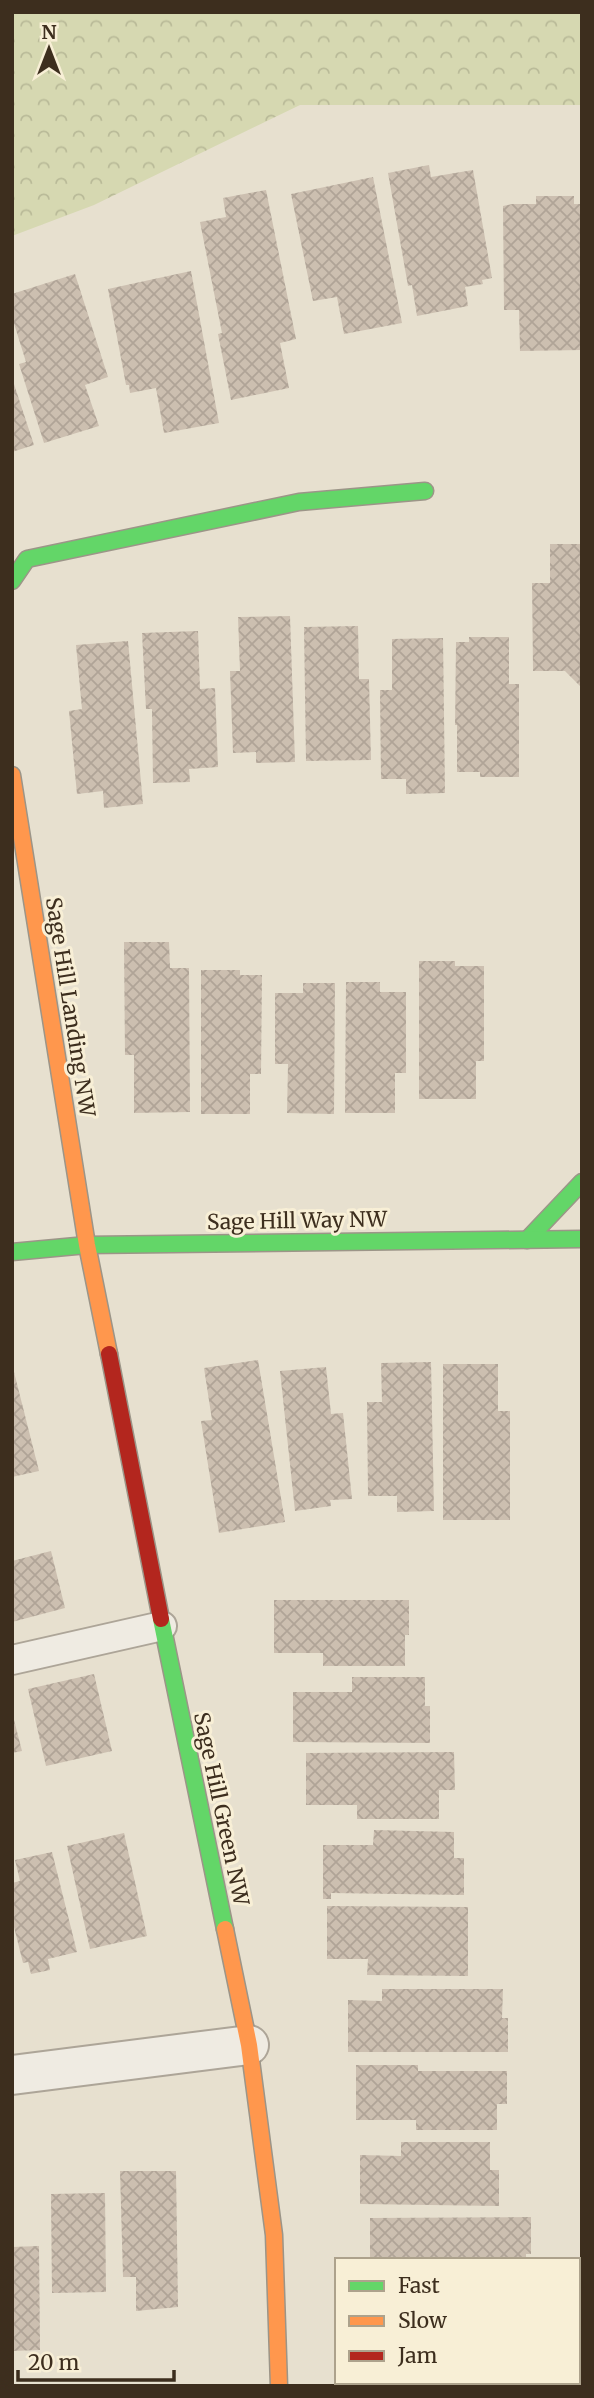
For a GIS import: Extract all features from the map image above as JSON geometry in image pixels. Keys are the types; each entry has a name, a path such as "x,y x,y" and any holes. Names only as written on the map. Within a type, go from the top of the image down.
{"street":[{"path":"12,582 27,559 299,502 425,491"},
{"name":"Sage Hill Landing NW","path":"12,775 86,1245"},
{"path":"527,1240 582,1182"},
{"name":"Sage Hill Way NW","path":"12,1252 86,1245 582,1239"},
{"name":"Sage Hill Green NW","path":"86,1245 249,2045 274,2235 279,2386"},
{"path":"12,2076 249,2045"}],"lane":[{"path":"12,1660 162,1626"}],"green space":[{"path":"12,12 582,12 582,105 300,105 94,205 12,236"}],"building":[{"path":"429,165 431,177 473,170 492,278 482,280 483,284 465,287 468,306 417,316 412,285 408,286 388,173"},
{"path":"373,177 402,323 344,334 337,297 313,301 291,194"},
{"path":"266,190 296,339 280,343 289,388 231,400 218,334 222,333 200,222 226,217 223,198"},
{"path":"536,196 574,196 574,204 580,204 582,350 520,351 519,310 504,310 503,206 536,204"},
{"path":"191,271 219,423 164,433 156,388 130,393 129,385 126,385 108,289"},
{"path":"75,274 108,377 85,385 99,426 44,443 19,364 26,362 12,317 12,294"},
{"path":"12,378 34,445 12,452"},
{"path":"550,544 582,544 580,686 565,671 533,671 532,583 550,583"},
{"path":"290,616 295,762 256,763 256,752 233,753 230,671 240,671 238,617"},
{"path":"358,626 359,679 369,679 371,760 306,761 304,627"},
{"path":"198,631 200,689 215,688 218,767 189,769 190,782 153,783 152,709 146,709 142,633"},
{"path":"469,637 509,637 509,684 519,684 519,777 480,777 480,772 457,772 456,642 469,642"},
{"path":"443,638 445,793 406,794 406,779 381,779 380,690 392,690 392,639"},
{"path":"128,641 143,804 104,808 103,791 77,794 69,711 82,709 76,645"},
{"path":"124,942 169,942 170,968 189,968 190,1112 134,1113 134,1055 125,1055"},
{"path":"419,961 455,961 455,966 484,966 484,1061 476,1061 476,1099 419,1099"},
{"path":"201,970 240,970 240,975 262,975 261,1074 250,1074 250,1114 201,1114"},
{"path":"346,982 380,982 380,992 406,992 406,1073 395,1073 395,1113 345,1113"},
{"path":"303,983 335,983 334,1114 287,1113 288,1064 275,1064 275,993 303,993"},
{"path":"258,1360 285,1522 219,1533 201,1421 212,1420 204,1368"},
{"path":"431,1362 434,1511 397,1512 397,1496 368,1496 367,1402 382,1402 381,1363"},
{"path":"12,1364 39,1471 12,1477"},
{"path":"443,1364 498,1364 498,1411 510,1411 510,1520 443,1520"},
{"path":"326,1367 331,1414 343,1413 352,1499 330,1500 331,1506 295,1511 280,1371"},
{"path":"51,1551 65,1608 12,1622 12,1561"},
{"path":"274,1600 409,1600 409,1635 405,1635 405,1666 323,1666 323,1653 274,1653"},
{"path":"94,1674 112,1751 46,1766 28,1689"},
{"path":"352,1677 425,1677 425,1706 430,1706 430,1743 293,1742 293,1692 352,1692"},
{"path":"12,1712 22,1751 12,1753"},
{"path":"454,1752 455,1790 439,1790 439,1819 357,1819 357,1805 306,1805 306,1753"},
{"path":"374,1830 454,1832 454,1858 464,1858 464,1895 331,1893 331,1899 323,1899 323,1845 373,1845"},
{"path":"124,1833 147,1936 90,1949 67,1846"},
{"path":"52,1852 77,1952 48,1959 50,1970 31,1974 28,1962 23,1963 12,1919 12,1883 20,1881 15,1860"},
{"path":"327,1906 468,1907 468,1976 367,1975 368,1959 327,1959"},
{"path":"382,1989 503,1989 502,2018 508,2018 508,2052 348,2052 348,2000 382,2001"},
{"path":"356,2065 418,2065 418,2071 507,2071 507,2104 497,2104 497,2130 416,2130 416,2120 356,2120"},
{"path":"401,2142 490,2142 490,2170 499,2170 499,2206 360,2204 360,2155 401,2156"},
{"path":"120,2171 176,2171 178,2307 136,2311 136,2277 123,2277"},
{"path":"105,2193 106,2292 52,2293 51,2194"},
{"path":"531,2217 531,2254 526,2254 526,2258 370,2258 370,2218"},
{"path":"39,2246 40,2350 12,2351 12,2247"},
{"path":"382,2384 521,2384 521,2386"}],"traffic: fast":[{"path":"12,581 27,559 299,502 425,491"},
{"path":"527,1240 582,1182"},
{"path":"12,1252 87,1245 582,1239"},
{"path":"161,1619 225,1929"}],"traffic: slow":[{"path":"12,775 87,1245 109,1354"},
{"path":"225,1929 249,2045 274,2235 279,2386"}],"traffic: jam":[{"path":"109,1354 161,1619"}]}
